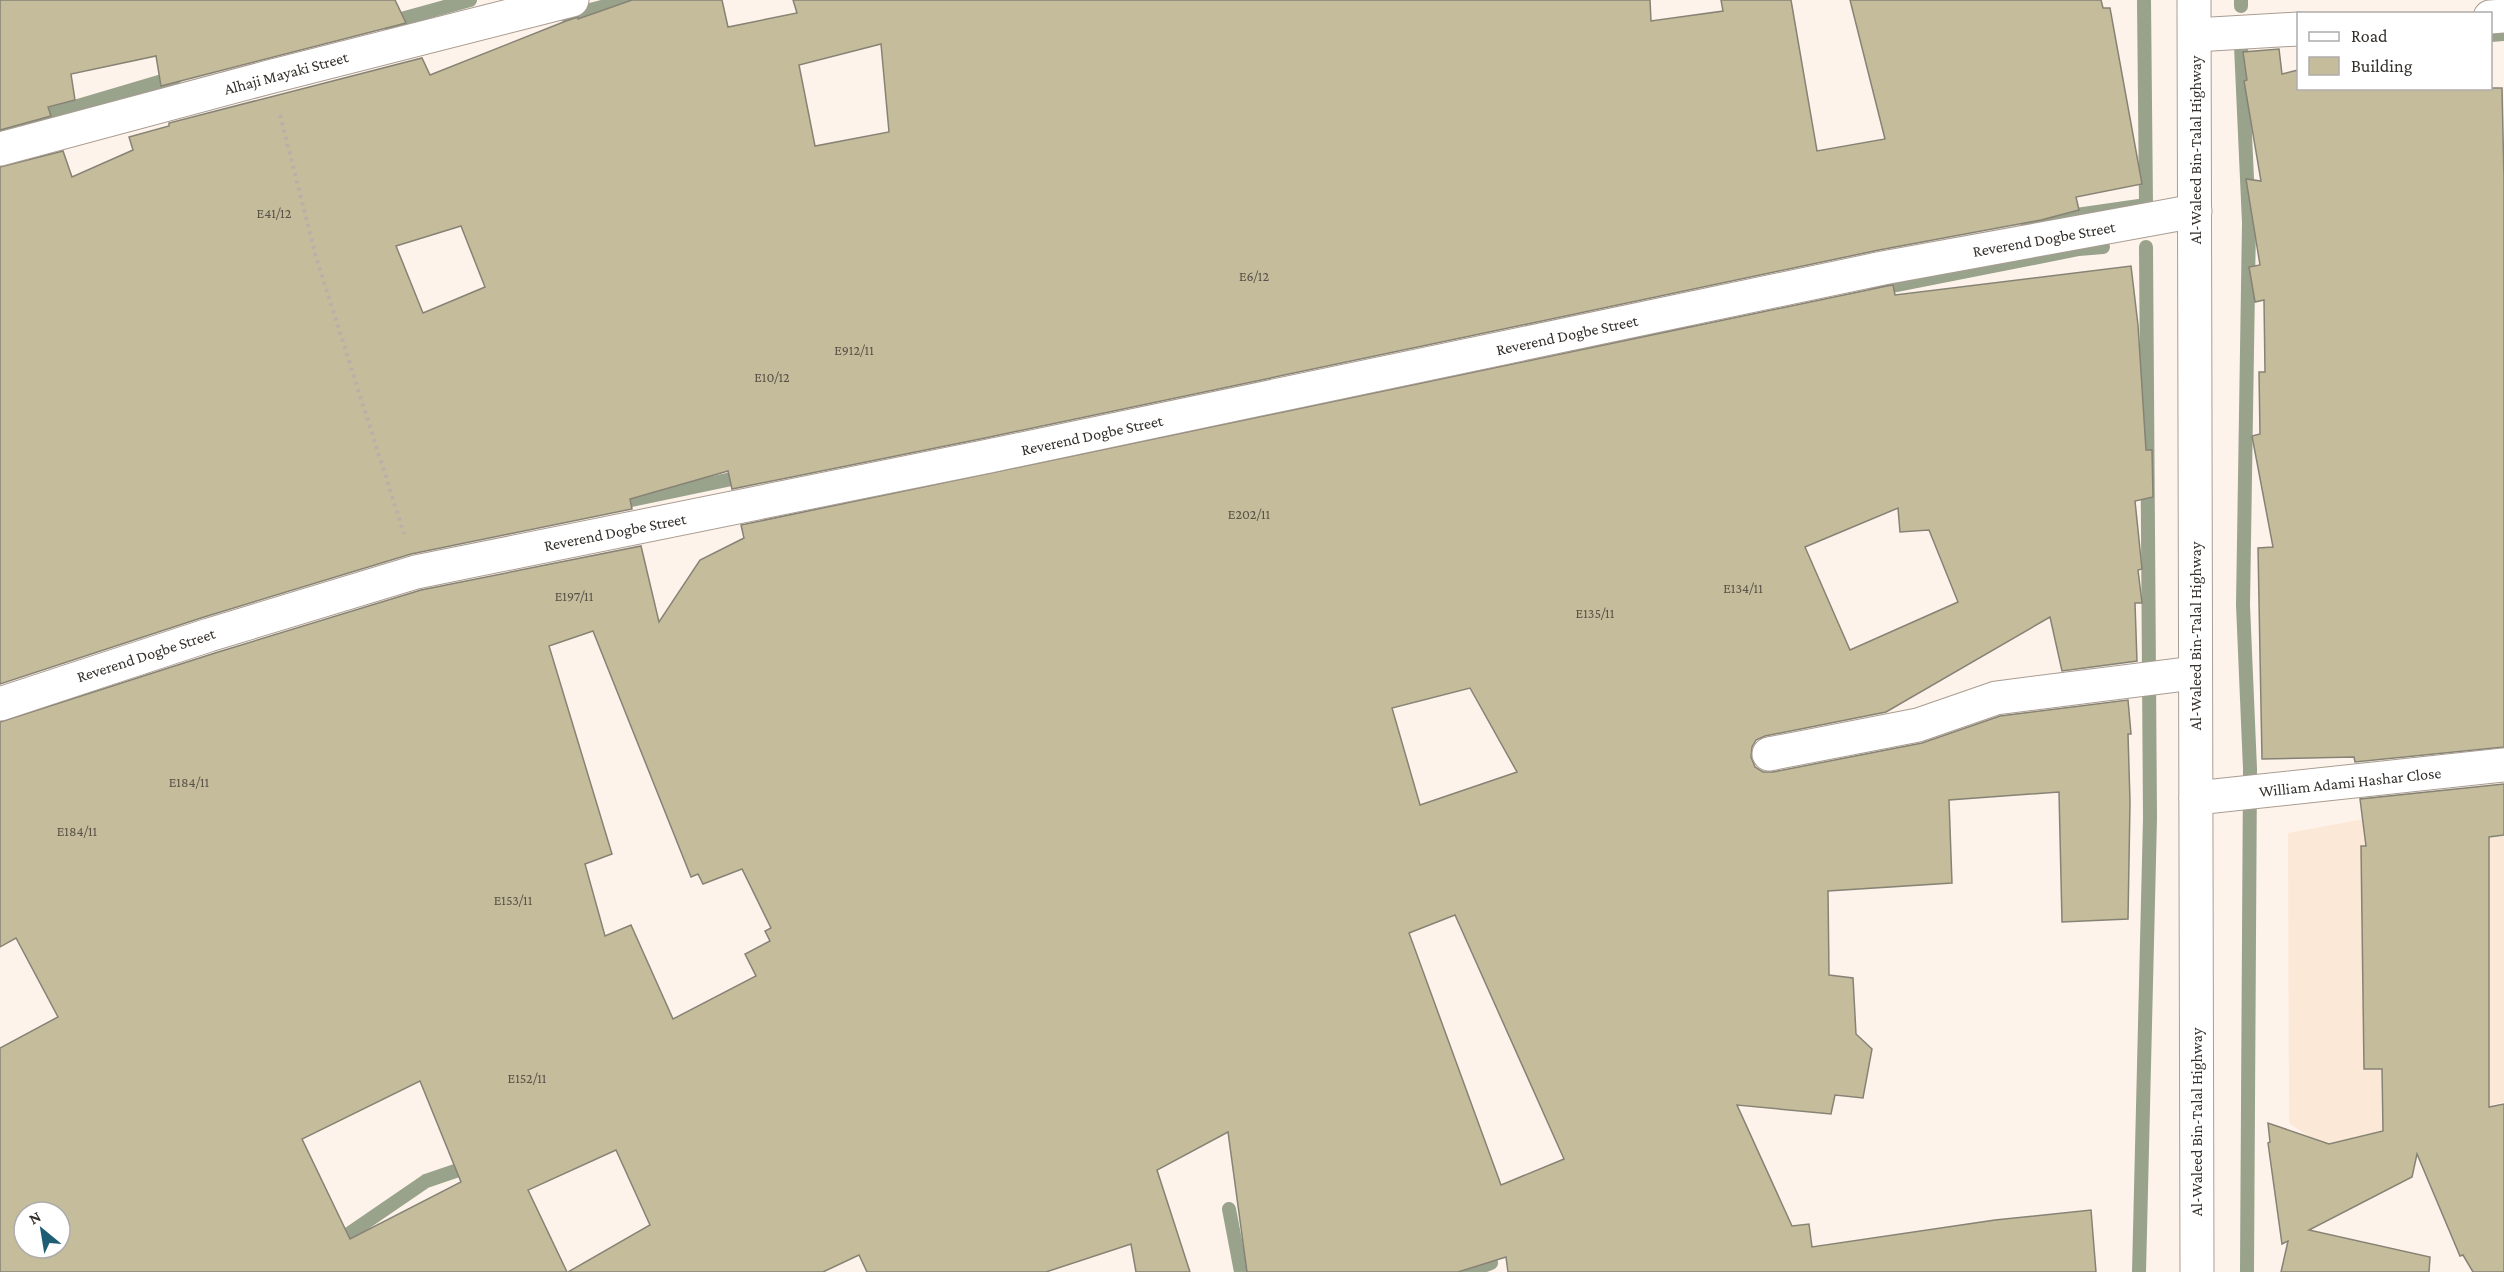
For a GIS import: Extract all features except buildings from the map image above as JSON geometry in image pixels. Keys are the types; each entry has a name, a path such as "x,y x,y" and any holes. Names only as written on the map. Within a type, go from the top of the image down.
{"street":[{"name":"Alhaji Mayaki Street","path":"0,150 269,77 572,0"},
{"name":"Al-Waleed Bin-Talal Highway","path":"2194,0 2197,1272"},
{"path":"2195,35 2297,29"},
{"name":"Reverend Dogbe Street","path":"0,704 187,642 416,572 1024,449 1883,268 2195,211"},
{"path":"1769,754 1918,725 1996,698 2194,673"},
{"name":"William Adami Hashar Close","path":"2196,798 2504,765"}],"path":[{"path":"269,77 316,257 416,572"}],"shaded area":[{"path":"2504,793 2504,1102 2321,1145 2289,1123 2288,833"}],"waterway":[{"path":"387,23 470,0"},
{"path":"567,16 629,0"},
{"path":"2027,222 2146,205 2144,0"},
{"path":"2241,0 2241,6"},
{"path":"2492,35 2504,34"},
{"path":"2241,46 2249,223 2243,605 2250,769 2247,1272"},
{"path":"0,129 176,77"},
{"path":"1877,289 2079,249 2103,247"},
{"path":"2139,1272 2150,818 2146,247"},
{"path":"1574,349 1688,328"},
{"path":"612,504 746,476"},
{"path":"334,1244 426,1181 473,1165"},
{"path":"1229,1209 1241,1272"},
{"path":"1467,1272 1491,1263 1487,1244"}]}
